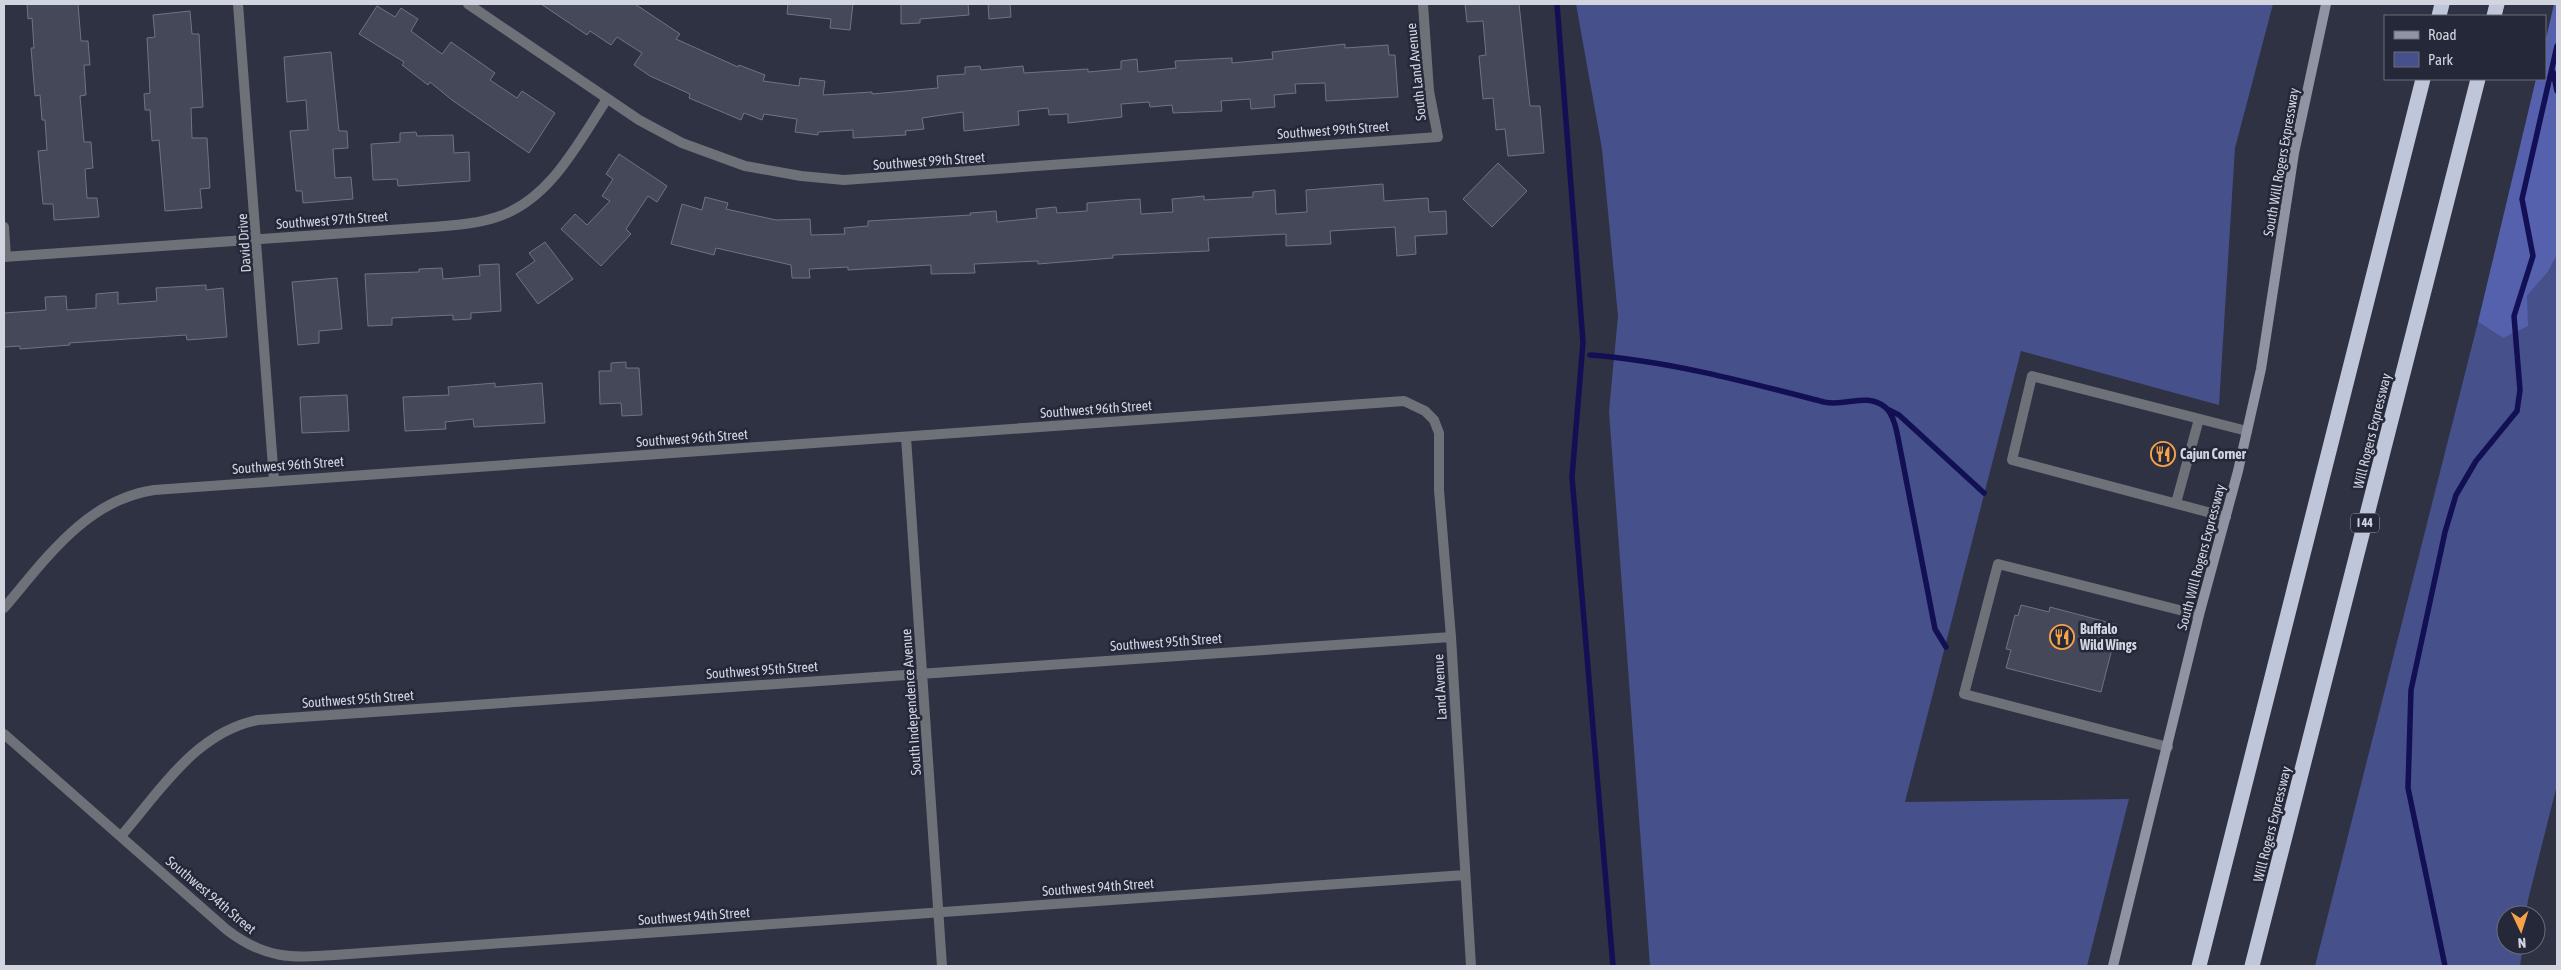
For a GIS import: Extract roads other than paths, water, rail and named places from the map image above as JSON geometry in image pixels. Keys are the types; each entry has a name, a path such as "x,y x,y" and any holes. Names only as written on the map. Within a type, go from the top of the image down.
{"highway":[{"path":"2199,966 2423,80"},
{"name":"Will Rogers Expressway","path":"2252,966 2478,80"}],"main road":[{"name":"South Will Rogers Expressway","path":"2113,966 2200,614 2226,517 2261,369 2294,152 2326,4"}],"street":[{"name":"David Drive","path":"238,4 258,239 274,480"},
{"name":"Southwest 99th Street","path":"468,4 607,99 660,132 719,158 772,172 844,180 1438,137"},
{"name":"South Land Avenue","path":"1423,4 1430,91 1438,137"},
{"name":"Southwest 97th Street","path":"5,257 473,223 499,217 526,203 543,189 558,171 607,99"},
{"path":"4,227 5,257"},
{"path":"2226,517 2012,460 2032,376 2247,431"},
{"name":"Southwest 96th Street","path":"4,608 69,534 91,515 115,501 154,490 274,480 906,437 1393,400 1412,403 1425,411"},
{"name":"Land Avenue","path":"1425,411 1434,420 1439,433 1439,490 1451,637 1471,966"},
{"path":"2176,503 2199,419"},
{"name":"South Independence Avenue","path":"906,437 942,966"},
{"path":"2168,747 1964,694 1998,564 2200,614"},
{"name":"Southwest 95th Street","path":"121,836 198,749 217,734 249,722 1451,637"},
{"name":"Southwest 94th Street","path":"4,734 242,941 263,952 281,956 336,955 1465,875"}],"waterway":[{"path":"1557,4 1583,342 1572,477 1613,966"},
{"path":"2445,966 2408,788 2411,690 2445,532 2456,495 2476,461 2517,411 2520,390 2514,316 2533,256 2522,199 2557,46"},
{"path":"2553,72 2557,91"},
{"path":"1590,355 1678,367 1824,402 1840,403 1863,400 1878,403 1885,407 1892,416 1898,435 1935,629 1946,647"},
{"path":"1887,409 1899,415 1984,493"}],"place":[{"name":"Cajun Corner","path":"2163,454"},
{"name":"Buffalo Wild Wings","path":"2062,637"}]}
